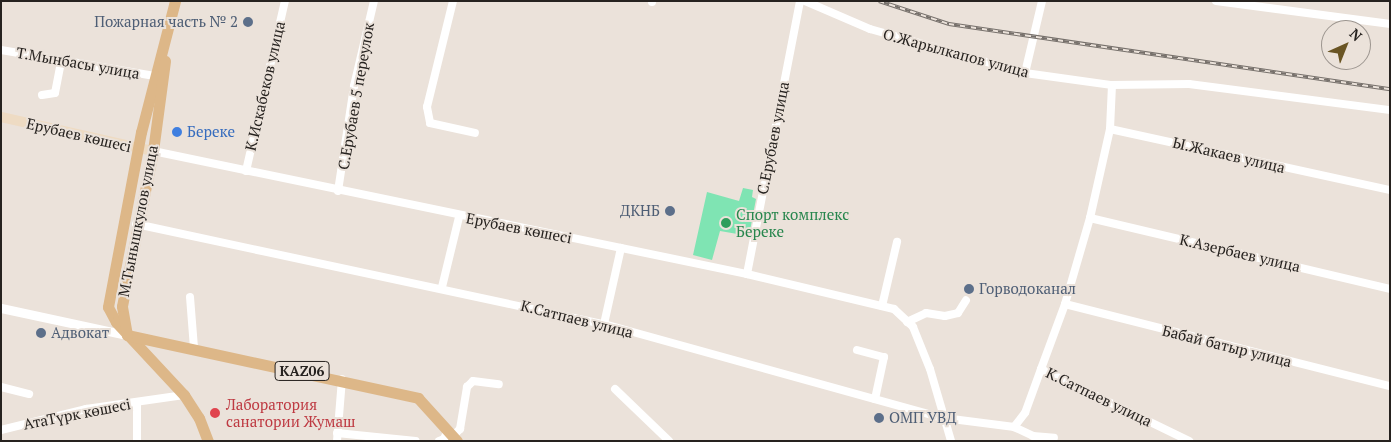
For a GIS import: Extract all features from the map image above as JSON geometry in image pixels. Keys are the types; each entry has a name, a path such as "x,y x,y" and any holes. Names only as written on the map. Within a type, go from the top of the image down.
{"main road":[{"name":"М.Тынышкулов улица","path":"127,335 111,315 108,294 138,148 175,1"},
{"name":"М.Тынышкулов улица","path":"127,335 122,306 136,224 153,152 166,42"},
{"name":"Ерубаев көшесі","path":"1,117 153,152"},
{"name":"KАZ06","path":"127,335 342,379 418,398 453,436"},
{"path":"127,335 184,396 200,418 208,441"}],"street":[{"name":"К.Искабеков улица","path":"246,171 284,1"},
{"name":"С.Ерубаев 5 переулок","path":"338,191 354,86 374,1"},
{"path":"453,1 427,107 430,123 475,133"},
{"name":"С.Ерубаев улица","path":"746,274 800,1"},
{"name":"О.Жарылкапов улица","path":"805,1 870,29 1025,73 1112,86 1189,84 1390,110"},
{"path":"1025,73 1042,1"},
{"path":"1216,1 1390,24"},
{"name":"Т.Мынбасы улица","path":"1,50 155,76"},
{"path":"42,95 55,93 61,61"},
{"path":"1041,369 1065,304 1090,218 1110,129 1112,86"},
{"name":"Ы.Жакаев улица","path":"1110,129 1390,190"},
{"name":"Ерубаев көшесі","path":"153,152 459,217 746,274 894,309 913,327 930,369 951,441"},
{"path":"442,287 459,217"},
{"name":"К.Азербаев улица","path":"1090,218 1390,289"},
{"name":"К.Сатпаев улица","path":"136,224 442,287 604,324 944,418 1014,427 1033,436 1054,438"},
{"path":"882,306 897,242"},
{"path":"604,324 621,248"},
{"path":"190,297 194,348"},
{"path":"907,322 926,313 945,316 958,313 966,300"},
{"name":"Бабай батыр улица","path":"1065,304 1390,386"},
{"path":"1,308 127,335"},
{"path":"857,350 884,357 875,399"},
{"name":"К.Сатпаев улица","path":"1014,427 1025,413 1041,369 1189,441"},
{"path":"342,379 337,437 416,441"},
{"path":"439,441 453,436 460,429 467,387 473,380 499,384"},
{"path":"1,387 29,394"},
{"path":"615,390 669,441"},
{"name":"АтаТүрк көшесі","path":"1,430 86,409 184,396"},
{"path":"137,402 137,441"}],"green space":[{"name":"Спорт комплекс Береке","path":"743,188 753,190 752,197 756,199 749,236 720,231 712,260 693,255 707,192 739,201"}],"railway":[{"path":"879,1 949,24 1390,89"}],"place":[{"name":"Пожарная часть № 2","path":"248,22"},
{"name":"Береке","path":"177,132"},
{"name":"ДКНБ","path":"670,211"},
{"name":"Спорт комплекс Береке","path":"726,223"},
{"name":"Горводоканал","path":"969,289"},
{"name":"Адвокат","path":"41,333"},
{"name":"Лаборатория санатории Жумаш","path":"215,413"},
{"name":"ОМП УВД","path":"879,418"}]}
